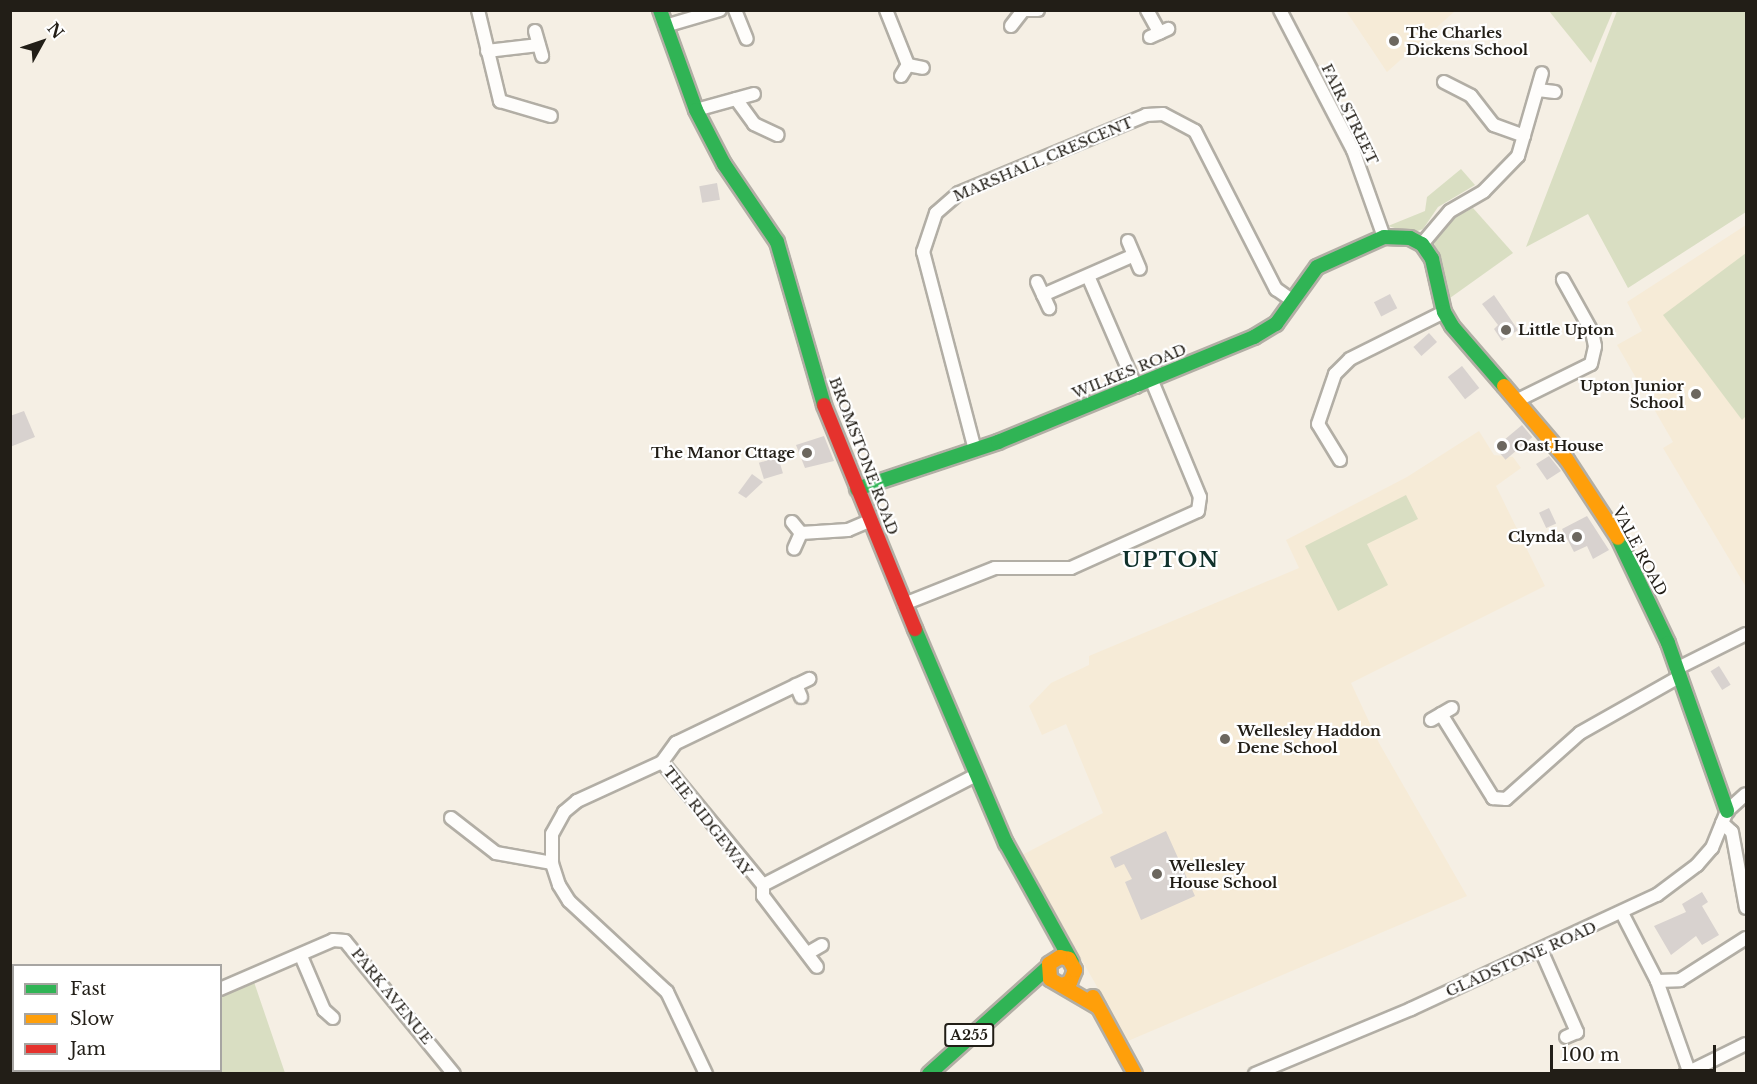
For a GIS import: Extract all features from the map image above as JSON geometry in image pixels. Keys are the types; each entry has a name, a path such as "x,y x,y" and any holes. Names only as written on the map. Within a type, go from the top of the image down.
{"street":[{"path":"478,10 500,101 551,116"},
{"name":"BROMSTONE ROAD","path":"660,10 696,110 724,164 777,242 824,404 869,521 976,776 1042,914 1135,1074"},
{"path":"665,26 720,10"},
{"path":"735,10 747,39"},
{"path":"886,10 908,65"},
{"path":"1011,26 1021,11 1038,10"},
{"path":"1147,10 1159,33"},
{"name":"FAIR STREET","path":"1280,10 1353,150 1384,237"},
{"path":"487,51 541,50 535,31"},
{"path":"908,65 923,68"},
{"path":"901,76 908,65"},
{"path":"1422,244 1450,211 1504,174 1518,156 1542,74"},
{"path":"1444,82 1471,96 1494,124 1524,136"},
{"path":"1538,90 1555,92"},
{"path":"696,110 754,94"},
{"path":"736,99 754,124 778,135"},
{"name":"MARSHALL CRESCENT","path":"974,446 923,252 936,213 959,193 1146,115 1164,114 1195,131 1276,290 1292,300"},
{"path":"1340,460 1313,425 1341,366 1416,324 1444,312 1432,258 1422,244 1410,238 1384,237"},
{"name":"WILKES ROAD","path":"857,489 974,446 998,442 1152,381 1254,337 1276,324 1317,267 1384,237"},
{"path":"1128,241 1140,269"},
{"path":"1043,295 1134,255"},
{"path":"1088,276 1136,387"},
{"path":"1037,282 1049,308"},
{"path":"1518,400 1592,364 1596,346 1571,286"},
{"name":"VALE ROAD","path":"1444,312 1518,400 1614,529 1678,673 1725,817 1732,832 1746,908"},
{"path":"904,604 995,568 1071,568 1198,511 1200,497 1152,381"},
{"path":"801,533 848,530 869,521"},
{"path":"792,522 801,533"},
{"path":"794,549 801,533"},
{"path":"1442,714 1493,798 1506,799 1580,733 1746,634"},
{"path":"662,762 676,743 799,691 808,679"},
{"name":"THE RIDGEWAY","path":"706,1074 667,992 569,901 552,863 552,834 564,812 577,801 662,762 763,885 976,776"},
{"name":"GLADSTONE ROAD","path":"1255,1074 1622,914 1677,883 1697,865 1725,817 1746,794"},
{"path":"451,818 496,853 552,863"},
{"path":"763,885 763,896 817,967"},
{"name":"BROMSTONE ROAD","path":"1042,914 1050,964 1057,984"},
{"path":"1622,914 1658,981 1688,1073 1746,1044"},
{"name":"PARK AVENUE","path":"222,988 301,956 333,940 354,948 454,1074"},
{"path":"1658,981 1680,980 1746,940"},
{"path":"808,953 822,945"},
{"path":"1541,950 1577,1032 1566,1037"},
{"path":"301,956 325,1014"},
{"path":"1050,964 1065,957 1074,966"},
{"name":"A255","path":"929,1074 1050,964"},
{"name":"A255","path":"1010,998 1070,982 1074,966"},
{"path":"1057,984 1098,1007"}],"shaded area":[{"name":"The Charles Dickens School","path":"1346,11 1455,11 1387,72"},
{"name":"Upton Junior School","path":"1746,225 1746,587 1663,448 1673,442 1617,345 1642,331 1627,302"},
{"name":"Wellesley Haddon Dene School","path":"1479,431 1494,455 1513,457 1521,468 1496,486 1545,586 1351,683 1379,743 1467,896 1128,1041 1022,855 1103,813 1066,724 1042,735 1029,706 1051,683 1089,665 1089,656 1299,568 1286,540 1407,477"}],"green space":[{"path":"1549,11 1613,11 1591,63 1561,26"},
{"path":"1617,11 1746,11 1746,212 1628,288 1588,214 1526,247"},
{"path":"1461,169 1475,185 1438,207 1423,229 1412,233 1388,226 1425,211 1427,197"},
{"path":"1473,208 1513,253 1450,298 1434,243 1453,218"},
{"path":"1746,253 1746,416 1742,420 1663,315"},
{"path":"1406,495 1418,519 1367,544 1388,585 1338,611 1305,546"},
{"path":"253,979 285,1073 81,1074 222,1072 222,993"}],"building":[{"path":"717,183 720,200 702,203 699,186"},
{"path":"1390,294 1397,308 1381,316 1374,302"},
{"path":"1494,295 1518,330 1502,341 1494,329 1498,325 1482,304"},
{"path":"1429,333 1437,342 1421,356 1413,347"},
{"path":"1462,366 1479,388 1465,399 1448,377"},
{"path":"24,411 35,437 10,447 10,416"},
{"path":"1522,425 1532,437 1505,460 1495,447"},
{"path":"824,436 834,461 805,468 796,445"},
{"path":"1549,456 1561,471 1547,480 1536,464"},
{"path":"778,457 783,473 764,479 759,463"},
{"path":"752,474 763,482 746,498 738,493"},
{"path":"1549,508 1556,523 1546,528 1539,513"},
{"path":"1587,516 1609,550 1593,559 1587,546 1574,552 1562,529"},
{"path":"1719,666 1731,685 1722,690 1711,671"},
{"name":"Wellesley House School","path":"1166,831 1195,896 1141,920 1125,882 1132,879 1124,864 1115,868 1110,857"},
{"path":"1702,892 1708,902 1702,906 1719,935 1702,945 1696,936 1671,955 1654,926 1686,912 1682,904"}],"traffic: fast":[{"path":"660,10 696,110 724,164 777,242 824,405"},
{"path":"857,489 998,442 1254,337 1276,324 1317,267 1384,237 1410,238 1422,244 1432,259 1444,312 1452,326 1504,386"},
{"path":"1618,538 1668,643 1727,811"},
{"path":"915,629 1006,843 1072,962"},
{"path":"929,1074 1047,968"}],"traffic: slow":[{"path":"1504,386 1567,460 1618,538"},
{"path":"1062,985 1070,982 1075,970 1069,959 1060,957 1049,964 1050,979 1098,1007"},
{"path":"1093,997 1135,1074"}],"traffic: jam":[{"path":"824,405 915,629"}],"place":[{"name":"The Charles Dickens School","path":"1394,41"},
{"name":"Little Upton","path":"1506,330"},
{"name":"Upton Junior School","path":"1696,394"},
{"name":"Oast House","path":"1502,446"},
{"name":"The Manor Cttage","path":"807,453"},
{"name":"Clynda","path":"1577,537"},
{"name":"Wellesley Haddon Dene School","path":"1225,739"},
{"name":"Wellesley House School","path":"1157,874"}],"district":[{"name":"UPTON","path":"1171,560"}]}
